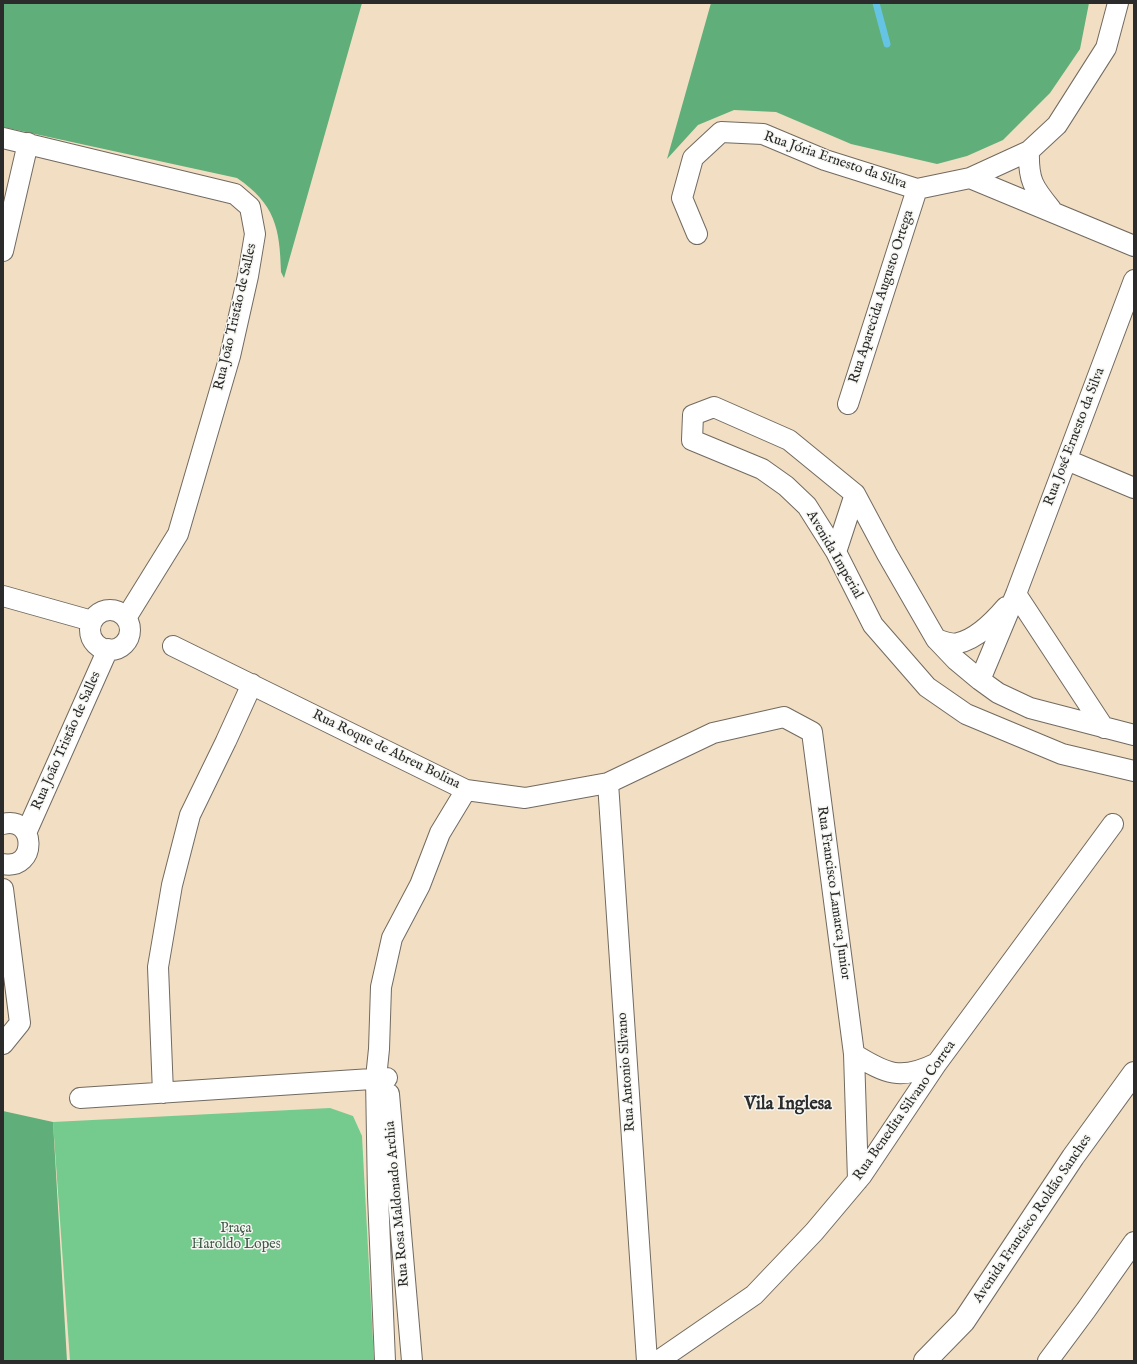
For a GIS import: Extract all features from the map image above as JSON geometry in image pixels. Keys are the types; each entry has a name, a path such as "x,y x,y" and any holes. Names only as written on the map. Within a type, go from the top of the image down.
{"street":[{"name":"Rua Jória Ernesto da Silva","path":"697,234 682,198 693,158 721,132 762,134 825,160 917,189 970,178 1029,151 1057,125 1106,48 1118,3"},
{"name":"Rua João Tristão de Salles","path":"3,138 235,194 250,207 255,234 248,276 230,356 178,534 126,618"},
{"path":"3,251 28,143"},
{"path":"1029,151 1028,170 1035,189 1052,211"},
{"path":"970,178 1134,246"},
{"name":"Rua Aparecida Augusto Ortega","path":"848,404 917,189"},
{"name":"Rua José Ernesto da Silva","path":"980,680 1016,594 1134,280"},
{"name":"Avenida Imperial","path":"1134,735 1030,708 998,693 980,680 956,660 936,639 887,554 855,494 789,440 714,407 693,415 692,440 762,469 786,486 807,506 836,552 873,626 927,688 966,714 1062,754 1134,771"},
{"path":"1066,460 1134,488"},
{"path":"836,552 855,494"},
{"path":"1016,594 1104,728"},
{"name":"Rua José Ernesto da Silva","path":"936,639 957,644 971,638 993,622 1016,594"},
{"path":"3,596 92,621"},
{"path":"108,610 119,611 126,618 130,627 127,640 117,648 108,649 99,646 94,642 90,630 92,621 98,614 108,610"},
{"name":"Rua Roque de Abreu Bolina","path":"173,646 466,790 525,798 608,783 713,733 784,716 812,732"},
{"name":"Rua João Tristão de Salles","path":"26,833 108,649"},
{"path":"163,1093 158,967 172,885 190,815 252,684"},
{"name":"Rua Francisco Lamarca Junior","path":"812,732 854,1054 858,1180"},
{"name":"Rua Antonio Silvano","path":"608,783 647,1361"},
{"name":"Rua Rosa Maldonado Archia","path":"412,1361 379,1049 381,987 392,938 420,885 440,833 466,790"},
{"path":"3,824 13,823 19,826 26,833 30,843 25,856 14,864 3,864"},
{"name":"Rua Benedita Silvano Correa","path":"658,1361 754,1295 814,1232 858,1180 937,1063 1112,824"},
{"path":"3,889 20,1023 3,1044"},
{"path":"854,1054 877,1068 898,1074 919,1072 937,1063"},
{"name":"Avenida Francisco Roldão Sanches","path":"926,1361 964,1321 1073,1157 1134,1073"},
{"path":"80,1098 382,1078"},
{"name":"Rua Rosa Maldonado Archia","path":"382,1078 378,1196 385,1361"},
{"path":"1048,1361 1132,1247"}],"green space":[{"path":"3,3 362,3 284,278 281,272 279,242 273,218 260,197 237,178 3,127"},
{"path":"711,3 1089,3 1080,49 1050,93 1003,140 967,156 937,164 851,144 776,112 734,110 698,125 667,159"},
{"name":"Praça Haroldo Lopes","path":"330,1108 353,1116 362,1136 374,1361 70,1361 53,1122"},
{"path":"3,1111 53,1122 67,1361 3,1361"}],"waterway":[{"path":"876,3 887,44"}],"district":[{"name":"Vila Inglesa","path":"788,1105"}]}
